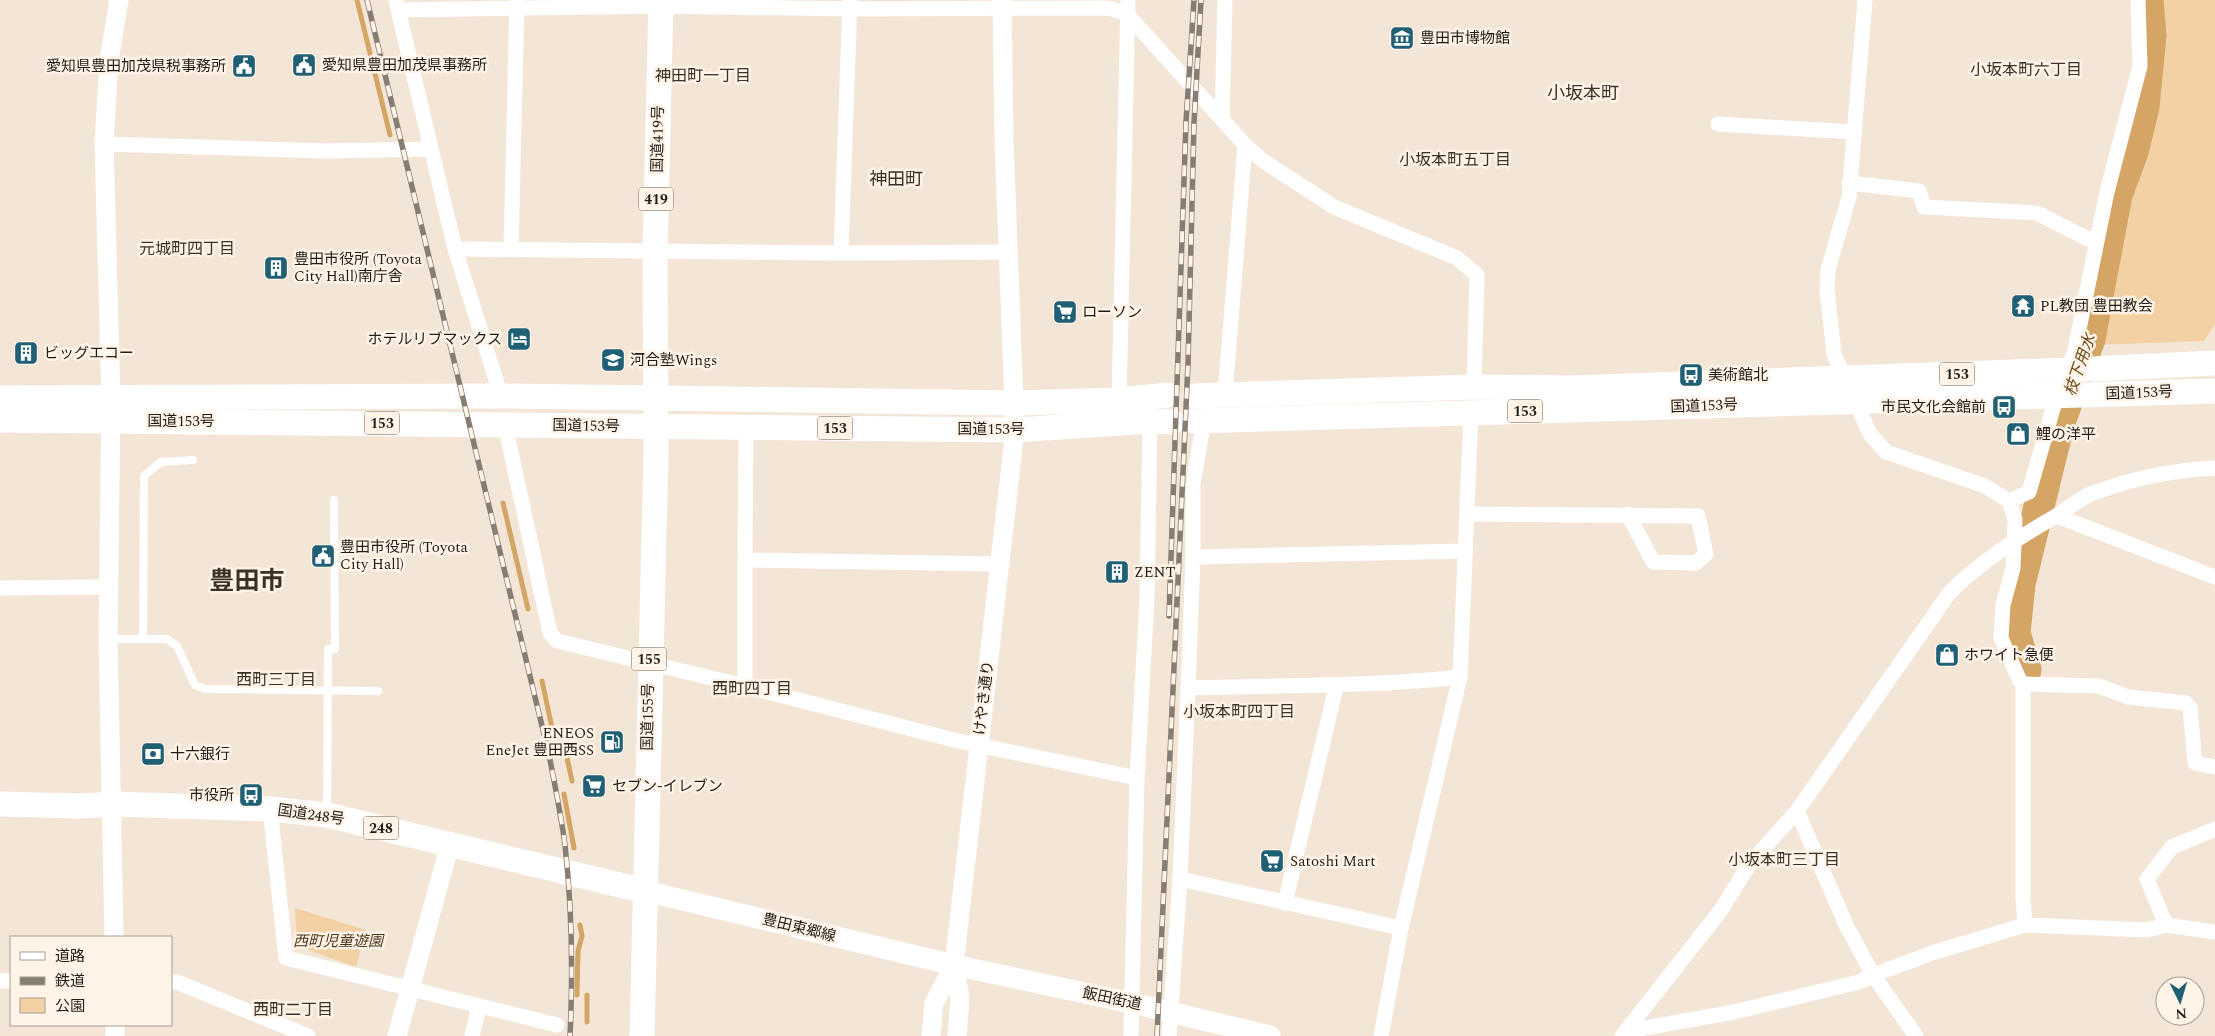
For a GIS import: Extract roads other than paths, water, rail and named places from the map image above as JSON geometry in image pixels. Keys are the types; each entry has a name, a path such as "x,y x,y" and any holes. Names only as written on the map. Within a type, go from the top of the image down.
{"highway":[{"name":"国道419号","path":"655,398 655,252 661,3"},
{"name":"国道153号","path":"1183,416 1225,395 1474,387 1572,388 2077,370 2215,363"},
{"name":"国道153号","path":"0,398 110,410 505,424 1015,430 1183,416 1471,413 2215,391"},
{"name":"国道153号","path":"0,420 110,410 501,396 1014,403 1120,400 1168,396"},
{"name":"国道155号","path":"642,1036 649,664 656,452 654,427 655,398"},
{"name":"国道248号","path":"0,804 80,806 112,804 270,809 328,815 645,891"}],"main road":[{"name":"豊田東郷線","path":"645,891 954,965"},
{"name":"飯田街道","path":"954,965 1131,1003 1270,1036"}],"street":[{"path":"114,936 108,639 110,410 104,144 109,60 119,0"},
{"path":"1222,120 1225,0"},
{"path":"1865,0 1849,197 1828,270 1827,290 1834,354 1870,434 1886,452 1985,486 2009,500 2015,519 2012,568 2003,605 2002,638 2025,685 2023,898 2025,925"},
{"path":"2077,370 2074,354 2096,243 2107,192 2140,66 2138,0"},
{"path":"501,396 455,249 396,5 661,3 1127,7"},
{"path":"511,249 517,4"},
{"path":"841,253 849,5"},
{"name":"けやき通り","path":"956,1036 960,998 954,965 1015,430 1002,5"},
{"path":"1127,7 1222,120 1262,160 1334,207 1457,258 1477,275 1474,387"},
{"path":"1120,400 1127,7"},
{"path":"1718,124 1854,132"},
{"path":"104,144 324,151 431,149"},
{"path":"1225,395 1245,145"},
{"path":"1849,183 1919,191 1924,207 2037,214 2096,243"},
{"path":"455,249 655,252 1009,252"},
{"path":"2009,500 2029,492 2060,395"},
{"path":"1381,1036 1401,928 1460,677 1471,413"},
{"path":"1169,1036 1180,879 1194,558 1193,484 1183,416"},
{"path":"1131,1036 1137,778 1146,599 1183,416"},
{"path":"505,424 550,633 557,641 746,686 954,740 1137,778"},
{"path":"746,428 746,686"},
{"path":"1625,1033 1721,910 1748,866 1797,812 1950,592 1976,566 2090,494 2134,481 2195,469 2215,468"},
{"path":"1468,514 1628,514 1698,516 1706,554 1696,563 1653,562 1628,514"},
{"path":"2050,519 2215,577"},
{"path":"1194,558 1465,551"},
{"path":"745,560 999,564"},
{"path":"0,588 108,587"},
{"path":"1188,688 1336,687 1398,684 1460,677"},
{"path":"2025,685 2099,686 2128,697 2186,703 2190,708 2195,763 2215,766"},
{"path":"1285,903 1336,687"},
{"path":"270,809 286,958 557,1025"},
{"path":"1797,812 1846,925 1873,975 1916,1036"},
{"path":"2166,925 2147,879 2172,847 2215,829"},
{"path":"397,1036 450,844"},
{"path":"1180,879 1401,928"},
{"path":"1625,1033 1734,1012 1859,982 1932,953 2025,925 2147,930 2166,925 2215,932"},
{"name":"けやき通り","path":"931,1036 934,1003 954,965"},
{"path":"172,982 177,982 308,1036"},
{"path":"472,1036 479,1006"}],"lane":[{"path":"143,639 144,476 160,462 193,460"},
{"path":"328,815 328,649 335,649 334,500"},
{"path":"108,639 167,639 177,646 195,685 205,689 378,691"}],"waterway":[{"path":"357,0 390,135"},
{"name":"枝下用水","path":"2026,670 2015,633 2020,584 2059,425 2090,339 2117,195 2133,152 2144,107 2151,35 2148,0"},
{"path":"503,503 528,609"},
{"path":"542,681 552,728"},
{"path":"564,744 572,781"},
{"path":"564,794 574,848"},
{"path":"577,995 578,951 582,936 580,925"},
{"path":"587,995 587,1022"}],"railway":[{"path":"367,0 549,755 560,811 569,893 572,964 570,1036"},
{"path":"1169,616 1186,122 1194,0"},
{"path":"1157,1036 1188,364 1194,123 1201,0"}],"place":[{"name":"豊田市博物館","path":"1402,38"},
{"name":"愛知県豊田加茂県事務所","path":"304,65"},
{"name":"愛知県豊田加茂県税事務所","path":"244,66"},
{"name":"豊田市役所 (Toyota City Hall)南庁舎","path":"276,268"},
{"name":"PL教団 豊田教会","path":"2023,306"},
{"name":"ローソン","path":"1065,312"},
{"name":"ホテルリブマックス","path":"519,339"},
{"name":"ビッグエコー","path":"26,353"},
{"name":"河合塾Wings","path":"613,360"},
{"name":"美術館北","path":"1691,375"},
{"name":"市民文化会館前","path":"2004,407"},
{"name":"鯉の洋平","path":"2018,434"},
{"name":"豊田市役所 (Toyota City Hall)","path":"323,556"},
{"name":"ZENT","path":"1117,572"},
{"name":"ホワイト急便","path":"1947,655"},
{"name":"ENEOS EneJet 豊田西SS","path":"612,742"},
{"name":"十六銀行","path":"153,754"},
{"name":"セブン-イレブン","path":"594,786"},
{"name":"市役所","path":"251,795"},
{"name":"Satoshi Mart","path":"1272,861"}],"district":[{"name":"小坂本町六丁目","path":"2026,70"},
{"name":"神田町一丁目","path":"703,76"},
{"name":"小坂本町","path":"1583,93"},
{"name":"小坂本町五丁目","path":"1455,160"},
{"name":"神田町","path":"896,179"},
{"name":"元城町四丁目","path":"187,249"},
{"name":"豊田市","path":"247,582"},
{"name":"西町三丁目","path":"276,680"},
{"name":"西町四丁目","path":"752,689"},
{"name":"小坂本町四丁目","path":"1239,712"},
{"name":"小坂本町三丁目","path":"1784,860"},
{"name":"西町二丁目","path":"293,1010"}],"park label":[{"name":"西町児童遊園","path":"338,941"}]}
